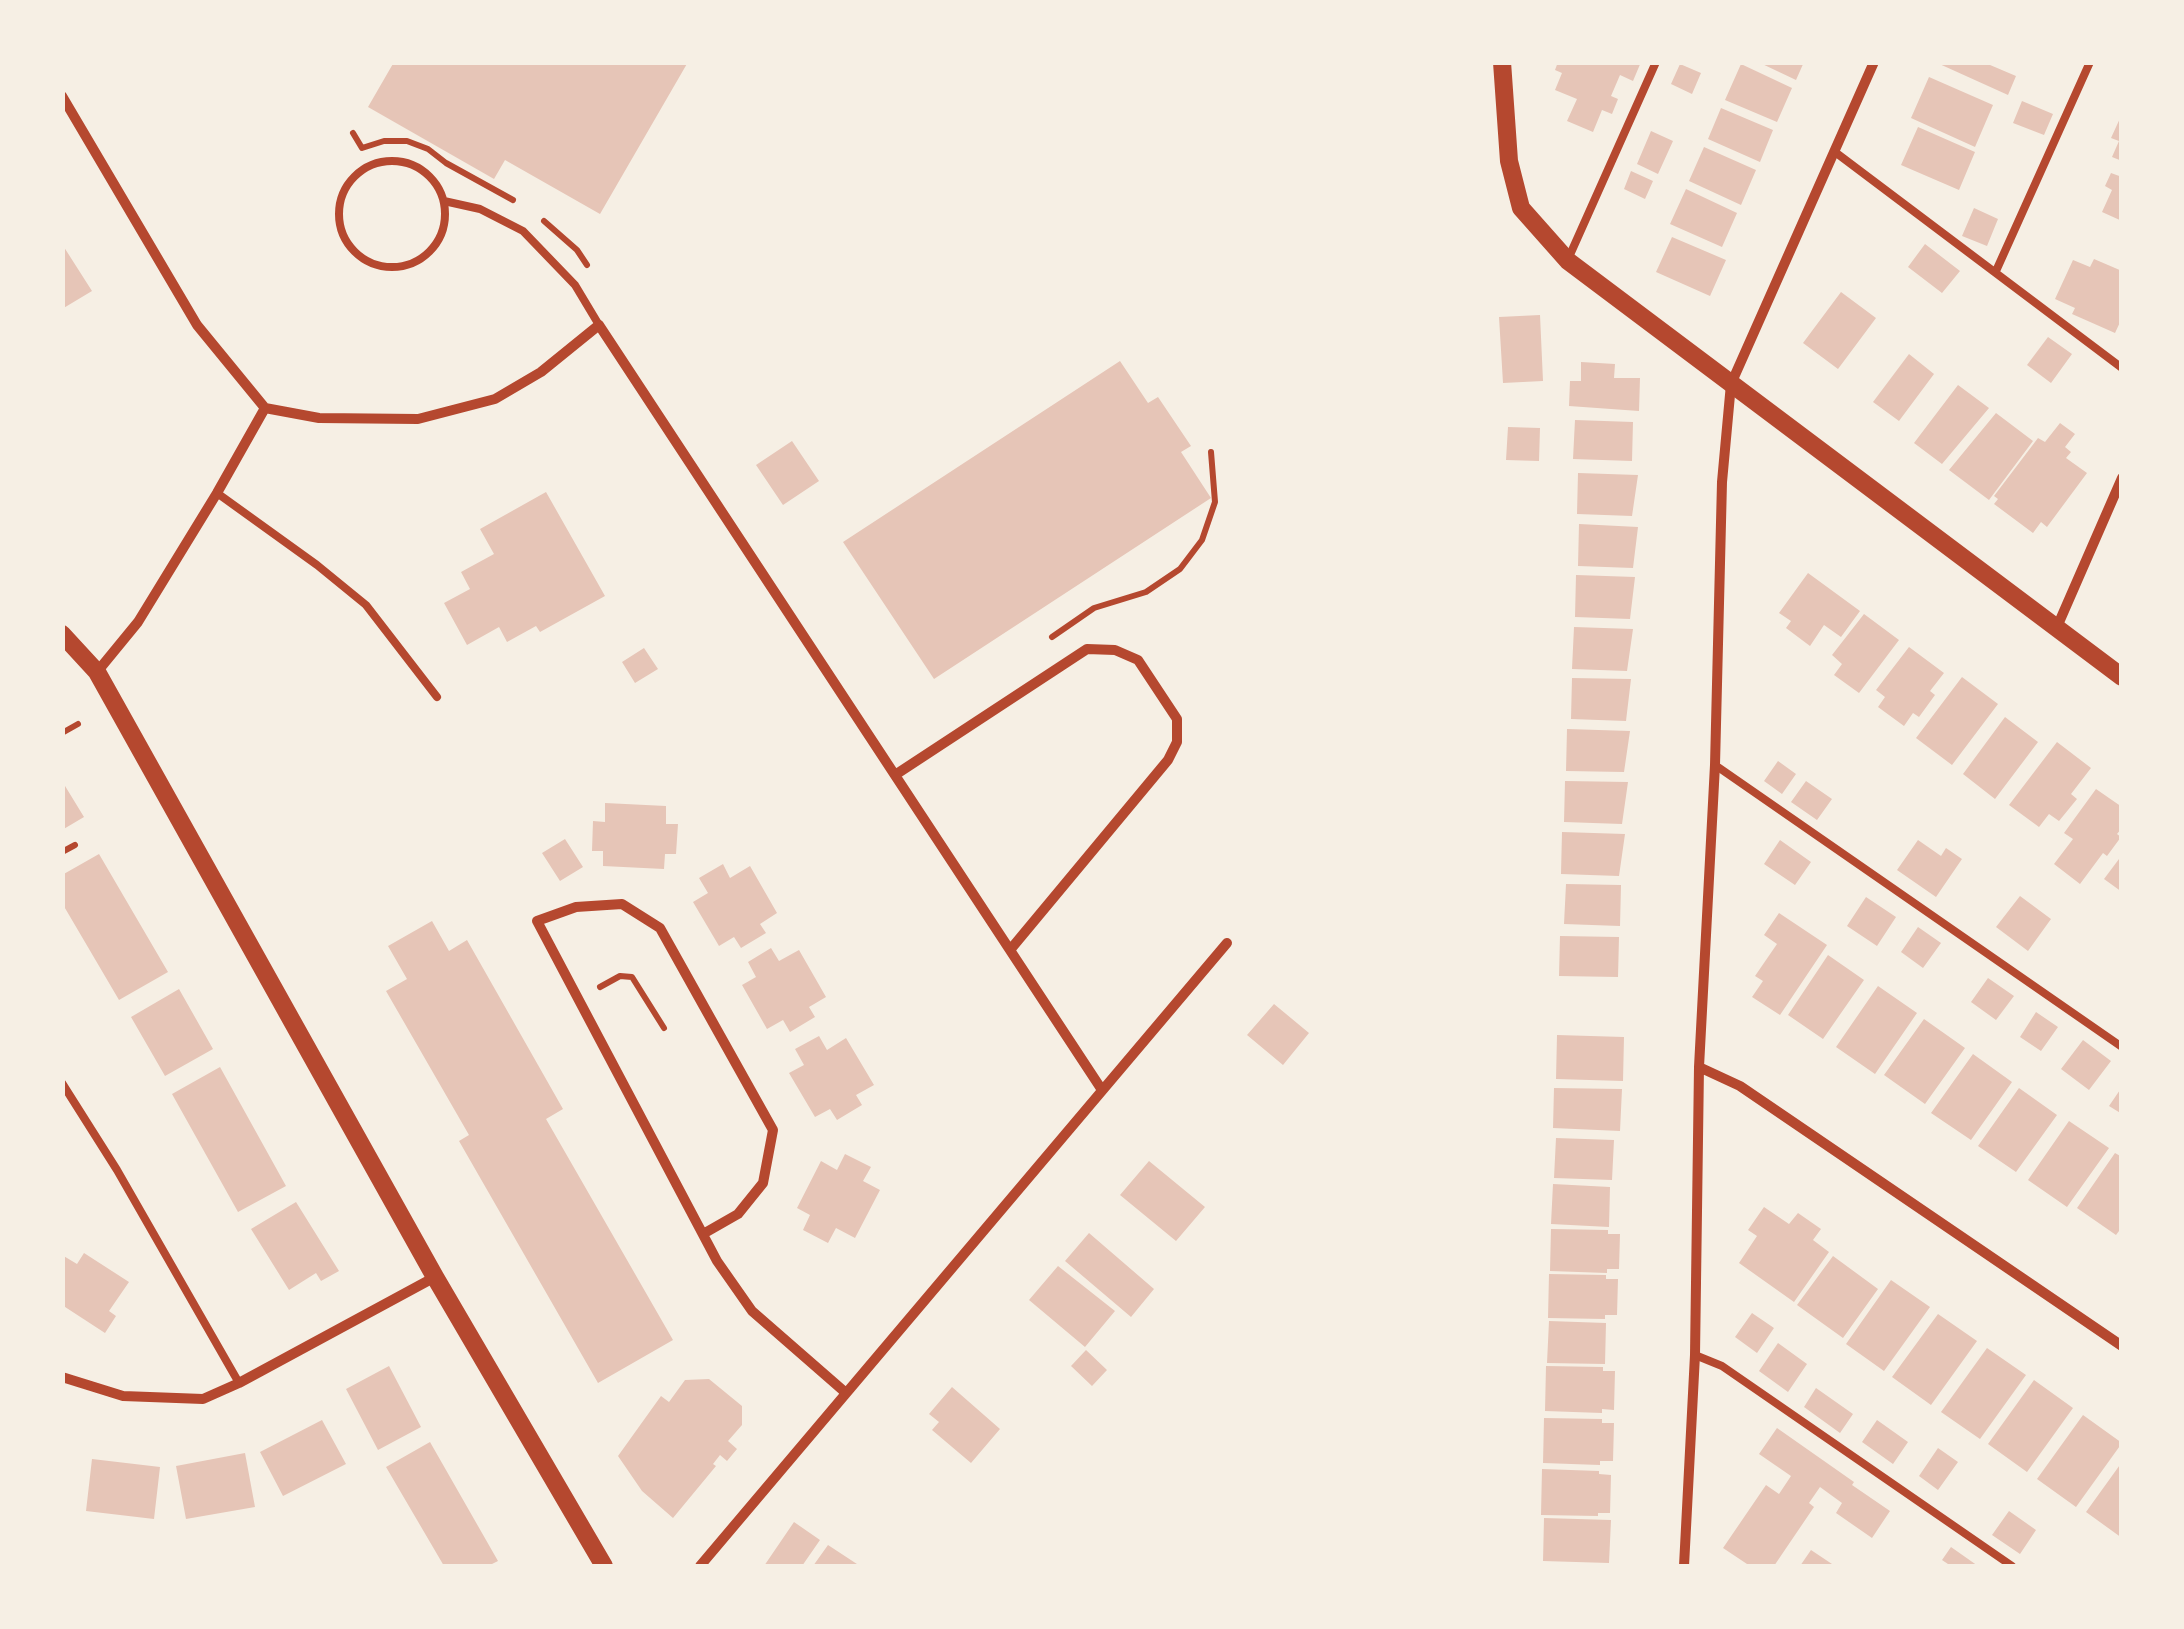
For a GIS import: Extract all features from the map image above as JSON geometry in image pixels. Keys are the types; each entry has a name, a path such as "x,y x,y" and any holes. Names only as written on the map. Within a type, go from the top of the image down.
{"street":[{"path":"1502,62 1509,161 1521,208 1568,261 2122,677"},
{"path":"1684,1566 1695,1354 1699,1067 1715,765 1722,482 1731,384 1874,62"},
{"path":"62,96 197,326 265,408 319,418 418,418 496,399 541,372 599,324 1102,1090"},
{"path":"97,672 138,622 265,408"},
{"path":"2057,628 2122,478"},
{"path":"62,634 97,672 435,1277 604,1566"},
{"path":"895,775 1086,650 1115,650 1138,660 1177,719 1177,742 1168,760 1010,950"},
{"path":"703,1234 738,1214 763,1183 773,1130 660,928 622,904 576,907 537,921 716,1261 752,1311 846,1393"},
{"path":"700,1566 1227,943"},
{"path":"1699,1067 1740,1086 2122,1346"},
{"path":"62,1377 123,1396 203,1398 239,1383 435,1277"}],"lane":[{"path":"1568,261 1656,62"},
{"path":"1996,271 2090,62"},
{"path":"1835,152 2122,368"},
{"path":"390,160 424,171 437,184 444,201 442,235 432,250 403,266 385,267 354,253 339,222 338,204 345,187 356,173 372,163 390,160"},
{"path":"444,201 480,209 524,230 576,284 599,324"},
{"path":"218,493 366,605 437,697"},
{"path":"1715,765 2122,1047"},
{"path":"62,1084 117,1170 239,1383"},
{"path":"1695,1354 1722,1366 2012,1566"}],"path":[{"path":"1052,637 1094,608 1146,592 1180,569 1202,540 1215,502 1210,452"},
{"path":"62,734 78,724"},
{"path":"62,852 75,844"},
{"path":"600,988 620,976 632,978 664,1028"}],"building":[{"path":"394,62 688,62 600,214 505,160 494,179 368,107"},
{"path":"1558,62 1641,62 1633,81 1620,75 1611,96 1618,99 1612,114 1602,110 1593,132 1567,121 1577,99 1555,90 1562,73 1555,70"},
{"path":"1758,62 1804,62 1796,80"},
{"path":"1935,62 1983,62 2016,76 2008,95"},
{"path":"1680,64 1701,73 1692,94 1671,84"},
{"path":"1741,64 1792,88 1777,122 1725,100"},
{"path":"1929,77 1993,105 1975,147 1911,118"},
{"path":"2022,101 2053,114 2044,135 2013,123"},
{"path":"1721,108 1773,130 1760,162 1708,139"},
{"path":"2122,114 2122,161 2112,157 2119,141 2111,138"},
{"path":"1918,127 1975,152 1959,190 1901,165"},
{"path":"1651,131 1673,141 1658,174 1637,164"},
{"path":"1704,147 1756,170 1741,205 1689,181"},
{"path":"1631,171 1653,181 1645,199 1624,189"},
{"path":"2111,173 2122,177 2122,221 2102,212 2112,190 2105,186"},
{"path":"1686,189 1737,213 1722,247 1670,224"},
{"path":"1974,208 1998,219 1987,246 1962,236"},
{"path":"1672,237 1726,260 1710,296 1656,272"},
{"path":"62,244 92,291 62,309"},
{"path":"1925,244 1960,271 1942,293 1908,267"},
{"path":"2094,259 2122,271 2122,318 2115,333 2072,314 2075,308 2055,299 2073,260 2090,267"},
{"path":"1841,292 1876,318 1838,369 1803,343"},
{"path":"1540,315 1543,381 1503,383 1499,317"},
{"path":"2048,337 2072,354 2051,383 2027,365"},
{"path":"1909,354 1934,374 1899,421 1873,402"},
{"path":"1120,361 1148,403 1158,397 1191,446 1181,452 1211,498 934,679 843,542"},
{"path":"1581,362 1615,364 1614,378 1640,378 1639,411 1569,406 1570,381 1581,381"},
{"path":"1958,385 1989,408 1942,464 1914,443"},
{"path":"1996,413 2033,441 1989,500 1949,470"},
{"path":"1575,420 1633,422 1632,461 1573,459"},
{"path":"2060,423 2075,434 2065,447 2071,452 2066,458 2087,473 2047,527 2041,522 2033,533 1994,504 1998,499 1994,496 2038,438 2045,442"},
{"path":"1508,427 1540,428 1539,461 1506,460"},
{"path":"792,441 819,481 783,505 756,465"},
{"path":"1578,473 1638,475 1632,516 1577,514"},
{"path":"546,492 605,596 540,632 536,626 507,642 499,627 467,645 444,603 470,589 461,572 494,554 480,529"},
{"path":"1579,524 1638,527 1633,568 1578,566"},
{"path":"1808,573 1860,611 1841,637 1824,625 1810,646 1786,628 1791,621 1779,613"},
{"path":"1576,575 1635,577 1630,619 1575,617"},
{"path":"1864,614 1899,640 1859,693 1834,675 1842,664 1832,655"},
{"path":"1574,627 1633,629 1627,671 1572,669"},
{"path":"1909,647 1944,673 1930,691 1935,695 1919,717 1913,713 1904,726 1878,707 1885,697 1876,690"},
{"path":"644,648 658,669 635,683 622,662"},
{"path":"1962,677 1998,704 1952,765 1916,738"},
{"path":"1572,678 1631,679 1626,721 1571,719"},
{"path":"2005,717 2038,742 1995,799 1963,774"},
{"path":"1567,729 1630,731 1624,772 1566,771"},
{"path":"2057,742 2091,768 2071,794 2077,799 2059,821 2049,814 2039,827 2009,805"},
{"path":"1778,761 1796,774 1782,794 1764,781"},
{"path":"62,781 84,817 62,830"},
{"path":"1565,781 1628,782 1622,824 1564,822"},
{"path":"1806,781 1832,799 1817,820 1791,802"},
{"path":"2096,789 2122,807 2122,828 2117,834 2121,837 2107,856 2103,853 2080,884 2054,864 2073,839 2064,833"},
{"path":"605,803 666,806 666,824 678,824 676,854 665,854 664,869 603,866 603,851 592,851 593,821 605,822"},
{"path":"1562,832 1625,834 1619,876 1561,874"},
{"path":"565,839 583,867 560,881 542,853"},
{"path":"1780,840 1811,862 1795,885 1764,864"},
{"path":"1918,840 1941,856 1946,848 1962,859 1936,897 1897,870"},
{"path":"99,854 168,972 119,1000 62,903 62,875"},
{"path":"2122,855 2122,892 2104,879"},
{"path":"723,864 730,878 750,866 777,913 760,924 766,933 741,948 734,937 719,946 693,902 708,893 699,878"},
{"path":"1566,884 1621,885 1620,926 1564,924"},
{"path":"2020,896 2051,919 2028,951 1996,927"},
{"path":"1866,897 1896,917 1877,946 1847,926"},
{"path":"1779,913 1827,945 1780,1015 1752,997 1763,981 1755,976 1777,944 1764,935"},
{"path":"432,921 449,951 467,940 563,1109 546,1119 673,1340 598,1383 459,1141 469,1135 386,991 407,979 388,946"},
{"path":"1918,927 1941,943 1923,968 1901,952"},
{"path":"1560,936 1619,937 1618,977 1559,976"},
{"path":"771,948 779,961 799,950 826,997 809,1007 815,1017 790,1032 783,1020 767,1029 742,985 756,977 748,962"},
{"path":"1828,955 1864,980 1823,1039 1788,1015"},
{"path":"1988,978 2014,996 1996,1020 1971,1002"},
{"path":"1878,986 1917,1013 1875,1074 1836,1047"},
{"path":"179,989 213,1049 165,1076 131,1017"},
{"path":"1274,1004 1309,1033 1283,1065 1247,1035"},
{"path":"2036,1012 2058,1027 2041,1051 2020,1037"},
{"path":"1924,1019 1965,1048 1925,1104 1884,1075"},
{"path":"1557,1035 1624,1037 1623,1081 1556,1079"},
{"path":"819,1036 827,1050 846,1038 874,1085 856,1095 862,1105 837,1120 830,1109 815,1117 789,1073 804,1065 795,1049"},
{"path":"2083,1040 2111,1061 2089,1090 2061,1069"},
{"path":"1973,1054 2012,1082 1971,1140 1931,1113"},
{"path":"220,1067 286,1186 238,1212 172,1094"},
{"path":"2122,1087 2122,1114 2109,1106"},
{"path":"1554,1088 1622,1089 1620,1131 1553,1128"},
{"path":"2019,1088 2057,1115 2016,1172 1978,1146"},
{"path":"2069,1121 2109,1148 2067,1207 2028,1180"},
{"path":"1556,1138 1614,1140 1612,1180 1554,1178"},
{"path":"2115,1153 2122,1157 2122,1227 2116,1235 2077,1208"},
{"path":"845,1154 871,1167 863,1181 880,1190 855,1238 836,1228 828,1243 803,1230 810,1215 797,1208 821,1161 837,1170"},
{"path":"1149,1161 1205,1207 1176,1241 1120,1195"},
{"path":"1553,1184 1610,1187 1609,1227 1551,1224"},
{"path":"296,1202 339,1271 321,1281 316,1273 289,1290 251,1229"},
{"path":"1764,1207 1789,1224 1798,1213 1821,1229 1813,1240 1829,1252 1794,1302 1739,1263 1757,1236 1748,1230"},
{"path":"1551,1229 1608,1230 1608,1234 1620,1234 1619,1269 1607,1269 1607,1273 1550,1271"},
{"path":"1089,1233 1154,1289 1131,1317 1065,1261"},
{"path":"84,1253 129,1282 109,1311 116,1316 105,1333 62,1305 62,1255 77,1264"},
{"path":"1833,1256 1878,1289 1843,1338 1797,1305"},
{"path":"1058,1266 1115,1311 1085,1347 1029,1300"},
{"path":"1549,1274 1606,1275 1606,1279 1618,1279 1617,1315 1605,1315 1605,1319 1548,1318"},
{"path":"1891,1280 1930,1307 1884,1371 1846,1344"},
{"path":"1752,1313 1774,1328 1757,1353 1735,1337"},
{"path":"1938,1314 1977,1341 1931,1405 1892,1377"},
{"path":"1549,1321 1606,1323 1605,1364 1547,1363"},
{"path":"1778,1343 1807,1364 1788,1392 1759,1371"},
{"path":"1987,1348 2026,1375 1980,1439 1941,1412"},
{"path":"1086,1350 1107,1370 1092,1386 1071,1366"},
{"path":"389,1366 421,1427 378,1450 346,1389"},
{"path":"1546,1366 1603,1367 1603,1371 1615,1371 1614,1410 1545,1411"},
{"path":"709,1379 742,1406 742,1425 728,1441 737,1449 727,1461 720,1455 713,1464 716,1466 673,1518 642,1491 618,1456 661,1396 669,1402 685,1380"},
{"path":"2034,1380 2073,1408 2027,1472 1988,1444"},
{"path":"952,1387 1000,1429 971,1463 932,1430 939,1422 929,1414"},
{"path":"1816,1388 1853,1414 1840,1433 1804,1407"},
{"path":"2083,1415 2122,1443 2076,1507 2037,1479"},
{"path":"1544,1418 1602,1419 1602,1423 1614,1423 1613,1461 1600,1461 1600,1465 1543,1463"},
{"path":"322,1420 346,1464 283,1496 260,1452"},
{"path":"1877,1420 1908,1442 1893,1464 1862,1442"},
{"path":"1777,1428 1890,1511 1872,1538 1836,1513 1842,1503 1820,1487 1809,1503 1814,1507 1774,1566 1750,1566 1723,1548 1766,1485 1779,1494 1791,1476 1759,1454"},
{"path":"430,1442 498,1561 488,1566 444,1566 386,1467"},
{"path":"1938,1448 1958,1462 1938,1490 1919,1476"},
{"path":"245,1453 255,1507 186,1519 176,1466"},
{"path":"92,1459 160,1467 154,1519 86,1511"},
{"path":"2122,1462 2122,1538 2086,1512"},
{"path":"1542,1469 1611,1475 1610,1513 1541,1515"},
{"path":"2009,1511 2036,1530 2020,1554 1992,1535"},
{"path":"1544,1518 1611,1520 1609,1563 1543,1561"},
{"path":"794,1522 820,1540 802,1566 764,1566"},
{"path":"828,1545 860,1566 813,1566"},
{"path":"1951,1547 1978,1566 1951,1566 1942,1560"},
{"path":"1811,1550 1835,1566 1800,1566"}]}
